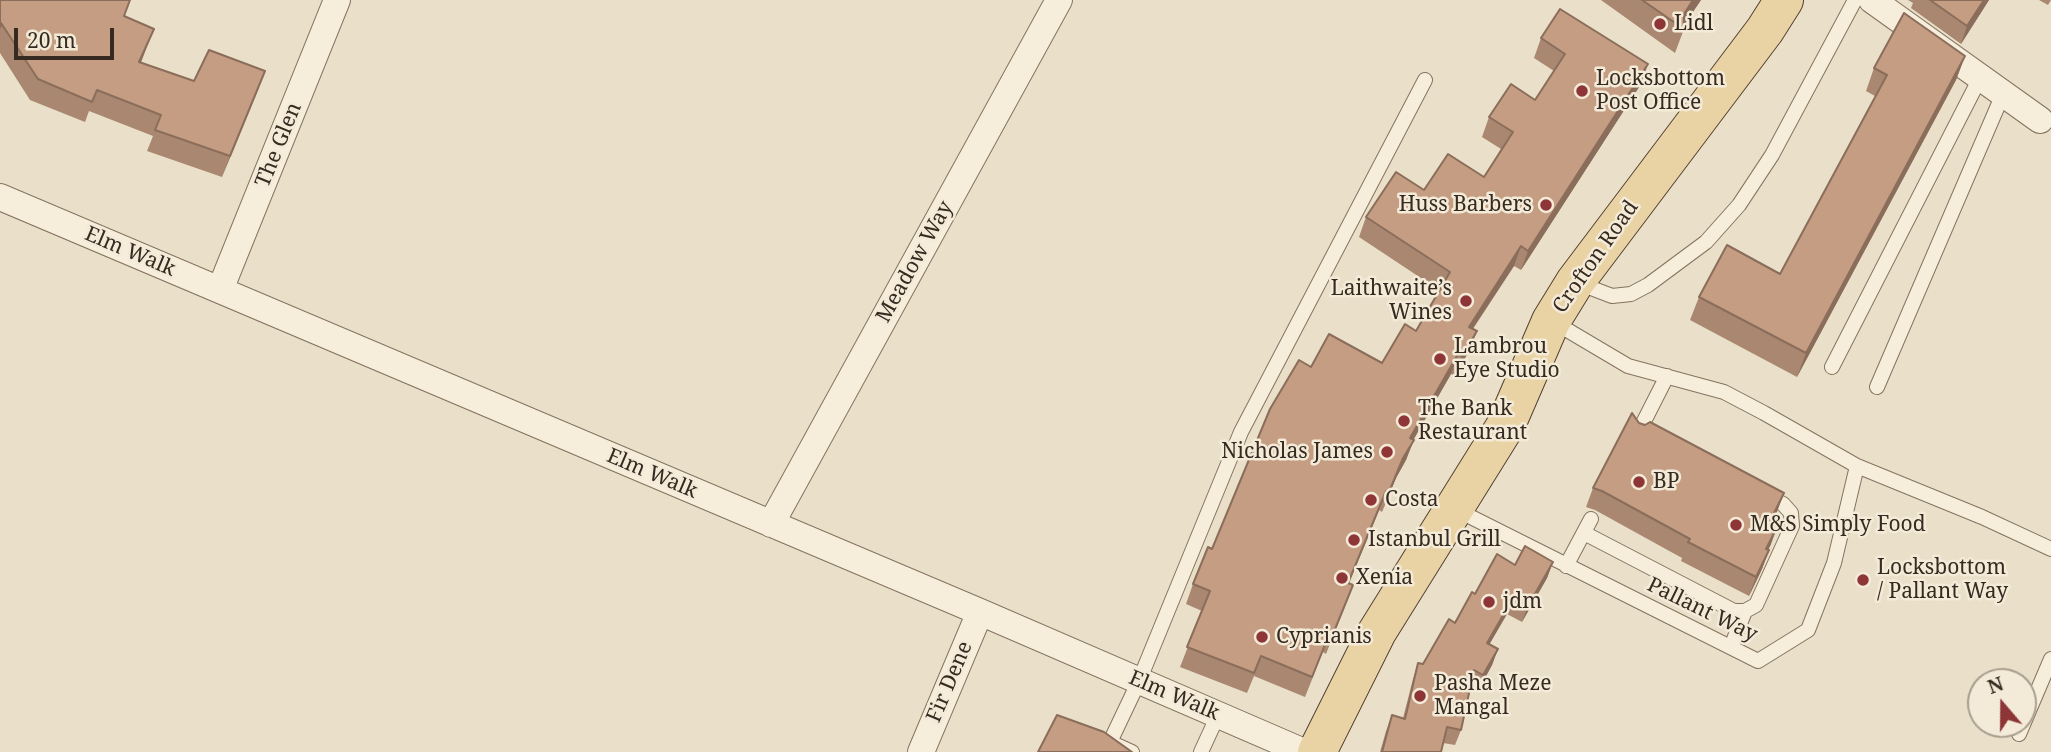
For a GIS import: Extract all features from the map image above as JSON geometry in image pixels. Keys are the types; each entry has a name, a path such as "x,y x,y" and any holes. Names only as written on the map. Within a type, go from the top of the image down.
{"main road":[{"name":"Crofton Road","path":"1317,752 1377,632 1506,425 1551,321 1575,282 1765,30 1784,0"}],"street":[{"name":"The Glen","path":"220,290 337,0"},
{"name":"Meadow Way","path":"771,524 1059,0"},
{"path":"1871,0 1980,79 2046,122"},
{"name":"Elm Walk","path":"0,197 1304,752"},
{"name":"Fir Dene","path":"921,752 980,612"}],"lane":[{"path":"1575,282 1612,296 1631,294 1648,285 1706,242 1739,205 1772,155 1855,0"},
{"path":"1832,367 1980,79"},
{"path":"1132,752 1110,743 1139,681 1241,432 1425,80"},
{"path":"1877,387 2003,94"},
{"path":"1551,321 1628,366 1724,392 1857,467 1982,517 2051,550"},
{"path":"1643,432 1667,376"},
{"name":"Pallant Way","path":"1454,508 1758,661 1808,630 1834,563 1857,467"},
{"path":"1584,533 1734,611 1745,611 1756,605 1792,526 1791,513 1783,504 1759,491"},
{"path":"1566,566 1591,519"},
{"path":"1731,647 1745,611"},
{"path":"2037,692 2051,659"},
{"path":"1201,752 1218,715"}],"building":[{"path":"0,0 130,0 124,16 154,29 139,62 194,81 209,50 265,71 230,156 155,130 161,115 97,90 92,102 38,79 1,23 0,27"},
{"path":"1642,0 1693,0 1684,14 1684,29"},
{"path":"1930,0 1984,0 1967,26"},
{"path":"1560,9 1648,64 1528,251 1521,246 1469,327 1477,331 1462,356 1458,354 1410,438 1414,440 1403,458 1389,492 1386,491 1348,583 1353,585 1312,677 1261,656 1254,673 1187,647 1210,591 1193,584 1208,547 1212,549 1270,409 1299,360 1311,367 1329,334 1382,363 1405,324 1416,331 1450,272 1366,217 1396,172 1424,190 1448,154 1484,177 1513,132 1489,117 1511,84 1535,100 1565,54 1541,38"},
{"path":"1904,13 1965,56 1806,353 1699,297 1727,245 1780,274 1887,75 1874,68"},
{"path":"1632,413 1639,423 1645,425 1650,422 1784,493 1770,521 1778,525 1756,577 1593,488"},
{"path":"1525,546 1553,562 1528,606 1513,598 1487,643 1498,649 1483,675 1474,670 1461,730 1447,727 1441,752 1382,752 1392,715 1405,719 1418,663 1423,664 1449,619 1455,623 1497,554 1515,565"},
{"path":"1057,715 1104,732 1132,752 1038,752"}],"place":[{"name":"Lidl","path":"1660,24"},
{"name":"Locksbottom Post Office","path":"1582,91"},
{"name":"Huss Barbers","path":"1546,205"},
{"name":"Laithwaite’s Wines","path":"1466,301"},
{"name":"Lambrou Eye Studio","path":"1440,359"},
{"name":"The Bank Restaurant","path":"1404,421"},
{"name":"Nicholas James","path":"1387,452"},
{"name":"BP","path":"1639,482"},
{"name":"Costa","path":"1371,500"},
{"name":"M&S Simply Food","path":"1736,525"},
{"name":"Istanbul Grill","path":"1354,540"},
{"name":"Xenia","path":"1342,578"},
{"name":"Locksbottom / Pallant Way","path":"1863,580"},
{"name":"jdm","path":"1489,602"},
{"name":"Cyprianis","path":"1262,637"},
{"name":"Pasha Meze Mangal","path":"1420,696"}]}
